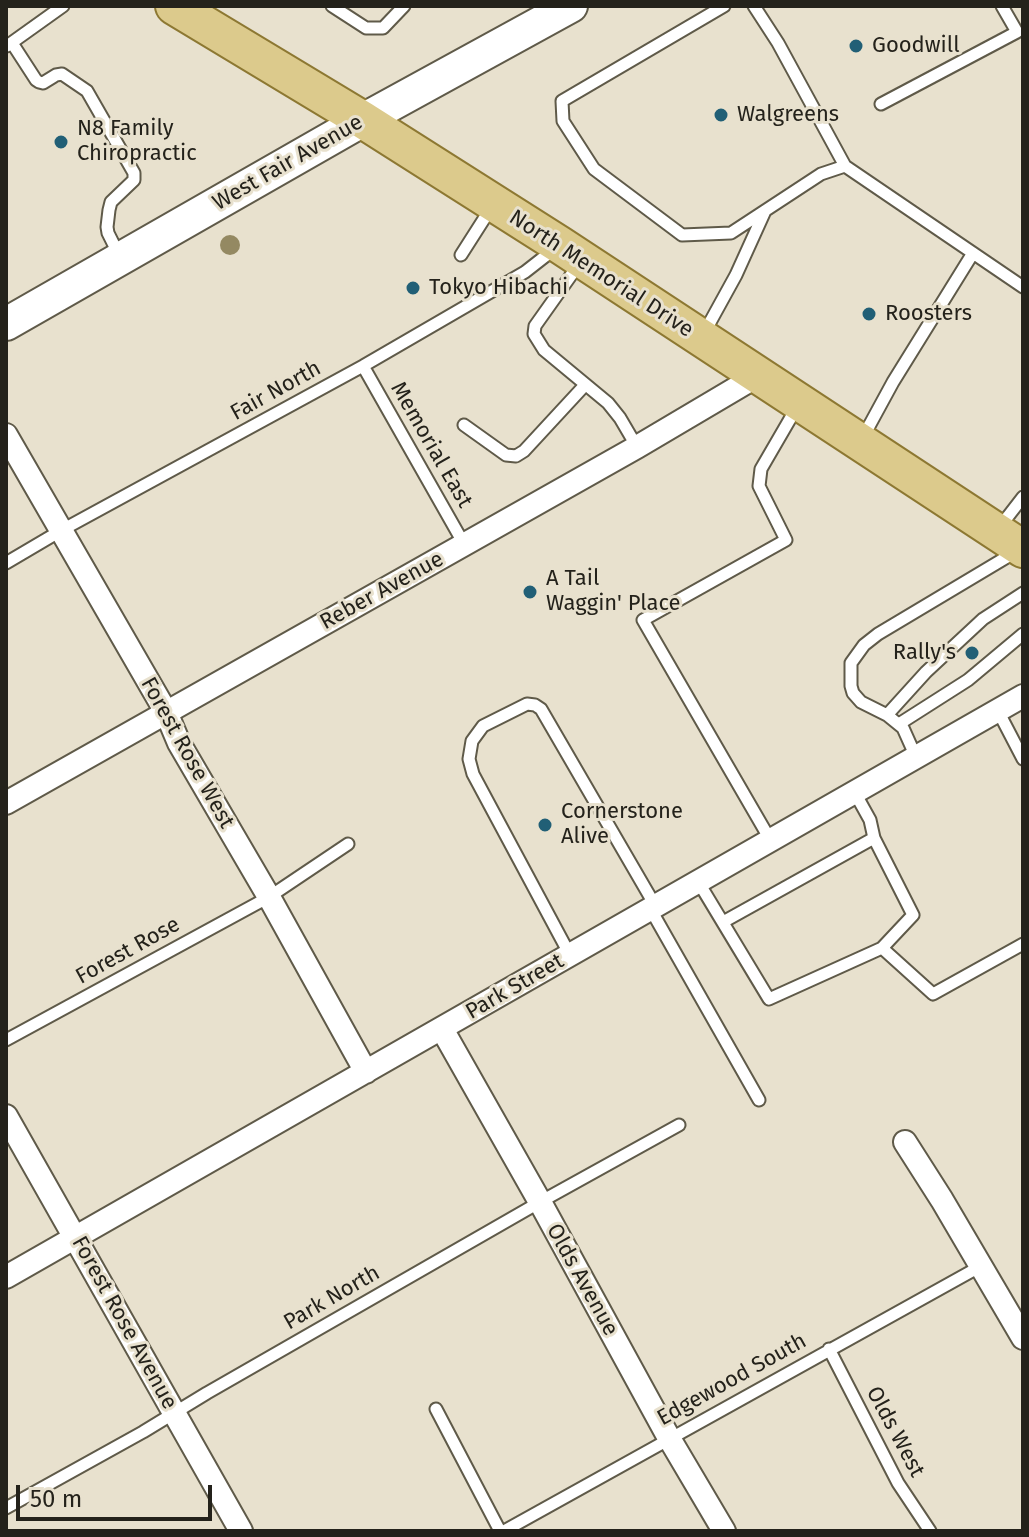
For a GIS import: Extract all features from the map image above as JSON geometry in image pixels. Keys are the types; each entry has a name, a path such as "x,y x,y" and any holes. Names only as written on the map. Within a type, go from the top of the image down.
{"main road":[{"name":"North Memorial Drive","path":"176,7 363,120 1013,543"},
{"name":"West Fair Avenue","path":"6,324 568,7"}],"street":[{"name":"Reber Avenue","path":"6,803 637,447 757,376"},
{"name":"Forest Rose West","path":"6,435 166,712 179,743 366,1072"},
{"name":"Park Street","path":"6,1277 1023,696"},
{"name":"Olds Avenue","path":"442,1029 669,1438 724,1531"},
{"name":"Forest Rose Avenue","path":"6,1116 241,1531"},
{"path":"905,1142 1023,1338"}],"lane":[{"path":"63,6 9,45 39,82 62,74 87,91 134,173 134,180 111,202 107,227 121,259"},
{"path":"332,6 366,28 383,28 404,6"},
{"path":"724,6 562,101 563,121 594,169 682,235 731,233 821,174 845,166"},
{"path":"754,6 778,43 845,166 1023,287"},
{"path":"881,104 1020,37 1002,6"},
{"path":"461,255 494,205"},
{"path":"701,338 736,275 765,210"},
{"path":"570,253 534,334 544,350 614,410 637,447"},
{"name":"Fair North","path":"6,563 363,366 525,272 570,253"},
{"path":"860,443 893,382 973,253"},
{"name":"Memorial East","path":"363,366 464,544"},
{"path":"464,425 506,455 516,456 585,385"},
{"path":"771,841 643,620 786,540 759,486 761,469 799,403"},
{"path":"916,757 906,732 899,724 861,702 853,693 851,663 878,634 1013,543 1023,497"},
{"path":"887,715 926,672 983,619 1023,593"},
{"path":"899,724 968,680 1023,634"},
{"path":"570,955 473,774 469,759 472,741 483,726 527,704 541,709 759,1100"},
{"path":"998,711 1023,759"},
{"path":"699,883 769,999 882,948 913,915 855,793"},
{"path":"723,922 874,838"},
{"name":"Forest Rose","path":"6,1040 269,897 348,844"},
{"path":"882,948 933,994 1023,944"},
{"name":"Park North","path":"6,1508 679,1125"},
{"name":"Edgewood South","path":"502,1531 981,1266"},
{"name":"Olds West","path":"829,1349 898,1483 930,1531"},
{"path":"436,1409 502,1531"}],"place":[{"name":"Goodwill","path":"856,46"},
{"name":"Walgreens","path":"721,115"},
{"name":"N8 Family Chiropractic","path":"61,142"},
{"name":"Tokyo Hibachi","path":"413,288"},
{"name":"Roosters","path":"869,314"},
{"name":"A Tail Waggin' Place","path":"530,592"},
{"name":"Rally's","path":"972,653"},
{"name":"Cornerstone Alive","path":"545,825"}]}
